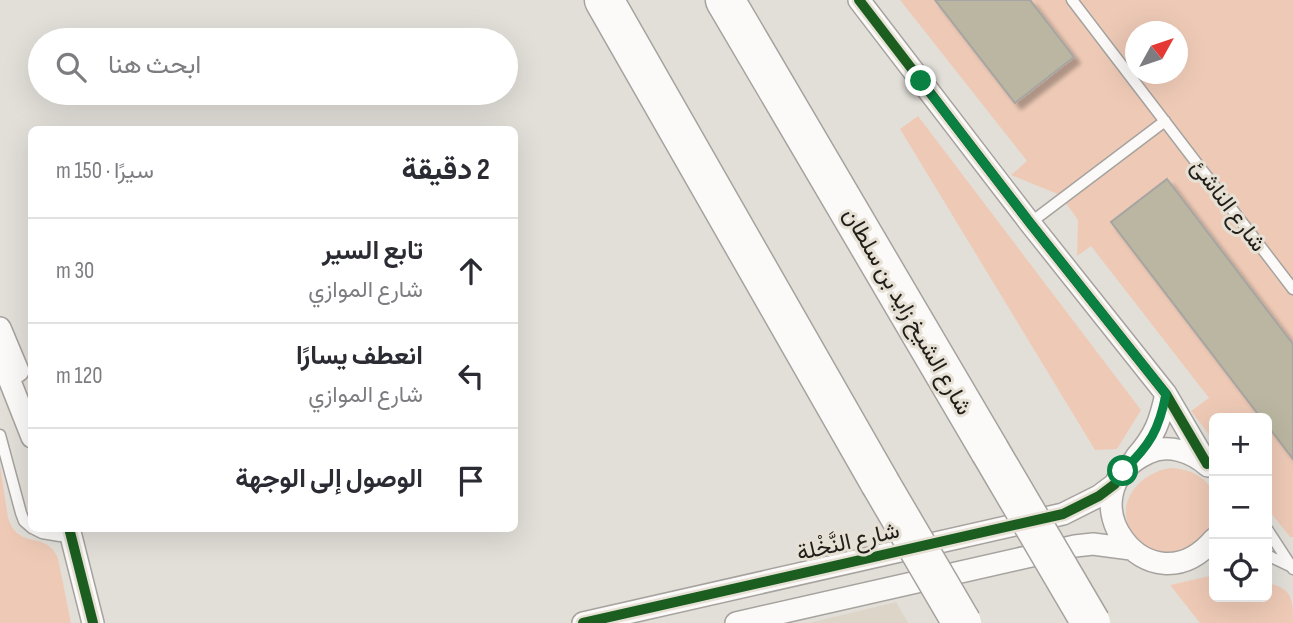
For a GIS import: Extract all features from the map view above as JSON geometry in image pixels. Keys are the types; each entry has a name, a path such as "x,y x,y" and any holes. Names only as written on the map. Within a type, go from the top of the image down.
{"highway":[{"path":"604,0 962,623"},
{"name":"شارع الشيخ زايد بن سلطان","path":"725,0 1090,623"}],"street":[{"path":"859,0 1030,223 1166,394 1209,466"},
{"path":"0,328 28,395"},
{"path":"0,356 28,427"},
{"path":"1166,394 1161,418 1150,441 1115,484 1111,501 1112,519 1119,535 1131,549 1154,561 1181,562 1209,547"},
{"path":"1134,460 1152,451 1171,449 1191,453 1209,467"},
{"name":"شارع النَّخْلة","path":"583,623 1063,514 1090,501 1115,484"},
{"path":"62,532 81,623"},
{"path":"62,532 93,623"},
{"path":"736,623 1075,546 1093,544 1131,549"}],"lane":[{"name":"شارع الناشئ","path":"1072,0 1293,289"},
{"path":"1030,223 1165,121"},
{"path":"0,435 21,513 28,524"},
{"path":"1272,537 1292,566"},
{"path":"1272,557 1292,566"}],"shaded area":[{"path":"900,0 1293,0 1293,537 1290,537 1272,514 1272,413 1209,413 1209,434 1191,411 1209,398 1091,246 1077,256 1078,220 1060,195 1011,175 1027,161"},
{"path":"918,116 1141,410 1117,449 1095,450 900,129"},
{"path":"0,465 8,518 13,528 19,535 46,544 58,558 71,623 0,623"},
{"path":"1161,470 1184,470 1196,474 1209,485 1209,540 1206,545 1154,555 1133,534 1127,520 1129,499 1141,481"},
{"path":"1209,576 1209,602 1272,602 1272,584 1276,585 1290,596 1293,623 1200,623 1170,585"},
{"path":"896,602 908,623 809,623"}],"building":[{"path":"935,0 1030,0 1074,57 1015,103"},
{"path":"1167,179 1293,344 1293,459 1272,432 1272,413 1257,413 1111,222"}],"cycle path":[{"path":"859,0 1030,223 1166,394 1207,464"},
{"path":"583,623 1063,514 1099,496 1115,484"},
{"path":"70,532 93,623"}],"route":[{"path":"921,81 1166,394 1161,418 1150,441 1123,471"}]}
